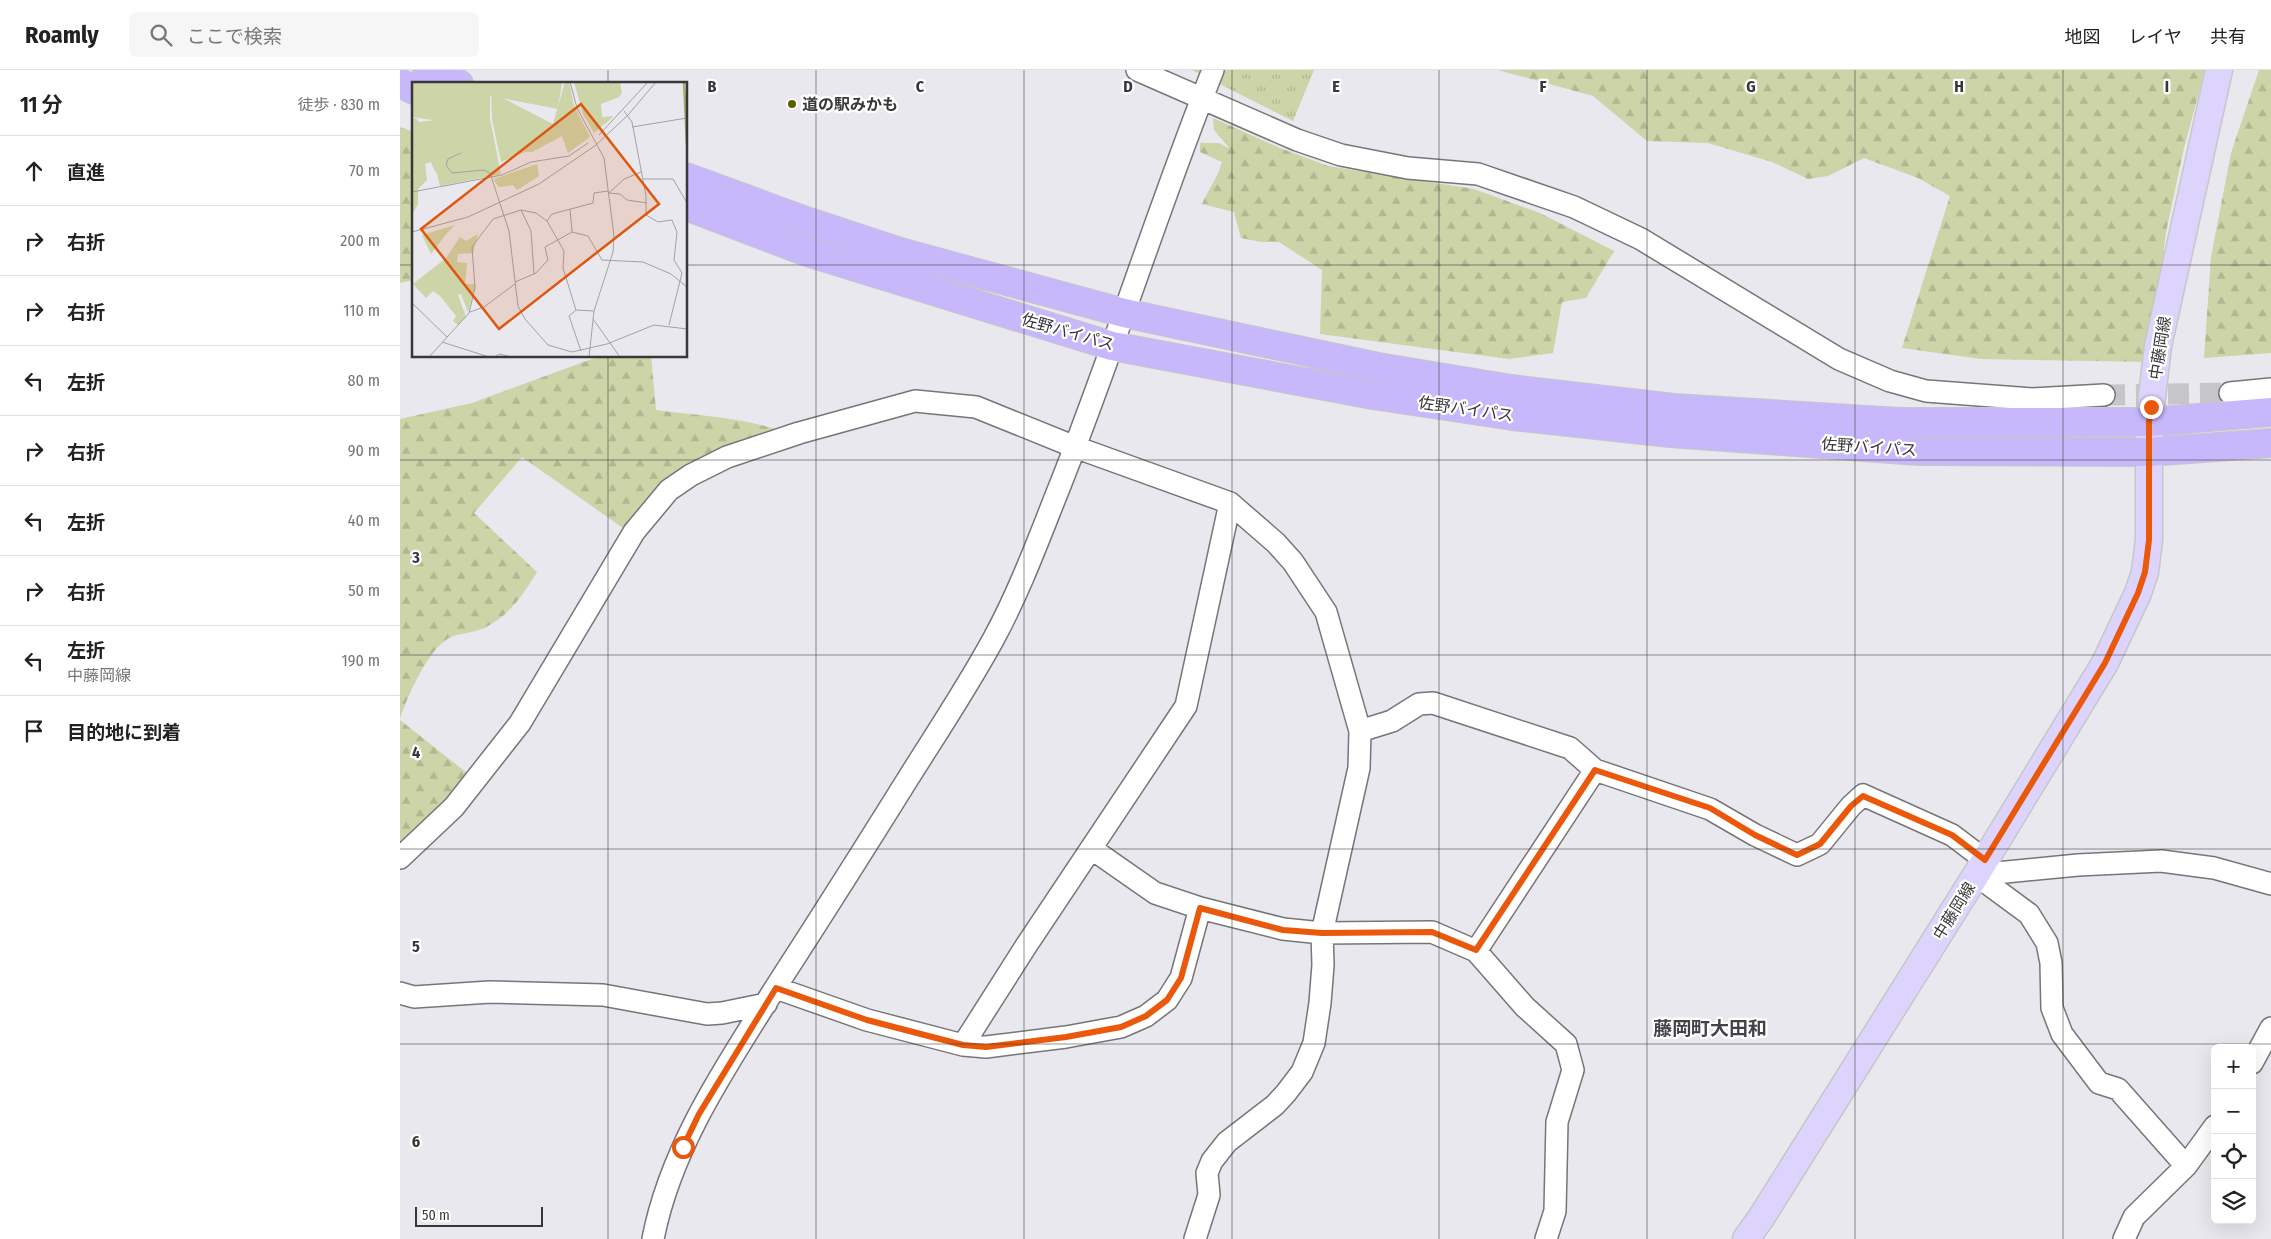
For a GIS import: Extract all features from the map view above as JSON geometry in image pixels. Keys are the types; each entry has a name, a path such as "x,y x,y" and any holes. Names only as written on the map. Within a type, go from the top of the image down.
{"highway":[{"path":"427,70 454,82"},
{"path":"400,83 412,89"},
{"name":"佐野バイパス","path":"688,178 806,221 894,250 1001,281 1124,313 1378,366 1511,389 1674,408 1899,422 2149,422 2271,412"},
{"name":"佐野バイパス","path":"688,207 807,252 1112,346 1373,395 1512,416 1670,433 1919,452 2149,452 2271,443"}],"main road":[{"name":"中藤岡線","path":"1746,1239 1981,868 2105,663 2138,593 2145,572 2149,540 2149,422 2158,346 2218,70"}],"street":[{"path":"1137,70 1297,140 1341,156 1408,168 1478,174 1574,207 1641,239 1839,359 1890,381 1926,391 2032,398 2104,395"},
{"path":"653,1239 656,1223 683,1147 699,1114 771,996 963,693 995,636 1020,585 1075,447 1212,70"},
{"path":"2230,393 2271,390"},
{"path":"400,858 454,806 520,723 634,532 669,490 691,475 727,458 799,433 915,401 976,407 1075,447 1230,503 1282,549 1293,562 1326,612 1360,731 1359,768 1322,933 1323,965 1314,1043 1302,1072 1275,1104 1227,1142 1212,1161 1207,1173 1209,1195 1196,1239"},
{"path":"963,1045 1026,946 1186,706 1230,503"},
{"path":"1360,731 1392,721 1419,704 1434,703 1570,748 1595,770 1710,808 1755,835 1797,855 1820,844 1851,806 1863,796 1952,835 1981,868 2029,914 2047,944 2051,963 2052,1008 2062,1034 2099,1083 2118,1089 2186,1166"},
{"path":"1476,950 1595,770"},
{"path":"1092,849 1155,893 1200,908 1283,930 1322,933 1432,932 1476,950 1525,1007 1566,1044 1573,1070 1557,1122 1555,1211 1546,1239"},
{"path":"1981,868 2162,861 2214,868 2271,884"},
{"path":"400,993 414,997 490,992 603,995 707,1014 722,1013 771,996 963,1045 986,1047 1066,1037 1121,1027 1146,1016 1167,1000 1181,978 1200,908"},
{"path":"2256,1056 2271,1028"},
{"path":"2124,1239 2134,1217 2186,1166 2211,1132"}],"green space":[{"path":"1192,70 1314,70 1293,121"},
{"path":"1498,70 2205,70 2184,148 2166,232 2150,362 1981,359 1902,348 1950,196 1918,178 1864,158 1828,176 1808,179 1772,162 1708,143 1647,141 1593,96"},
{"path":"2259,70 2271,70 2271,353 2204,358 2211,257 2231,153"},
{"path":"1213,118 1280,148 1328,166 1474,189 1540,213 1614,251 1586,298 1562,302 1553,353 1509,359 1320,334 1322,270 1279,242 1261,242 1241,238 1234,212 1202,204 1222,162 1200,152 1200,143 1219,143 1230,149 1214,130"},
{"path":"400,127 412,131 412,280 400,283"},
{"path":"595,358 651,358 656,410 737,420 783,432 697,471 640,540 522,457 474,513 537,572 514,605 500,618 482,629 449,638 433,652 419,674 400,719 400,419 472,403"},
{"path":"400,720 482,785 400,861"}],"tunnel":[{"path":"2104,395 2230,393"}],"place":[{"name":"道の駅みかも","path":"792,104"}],"district":[{"name":"藤岡町大田和","path":"1710,1028"}],"route":[{"path":"683,1147 699,1114 776,988 867,1020 963,1045 986,1047 1019,1044 1121,1027 1146,1016 1167,1000 1181,978 1200,908 1283,930 1322,933 1432,932 1476,950 1595,770 1710,808 1755,835 1797,855 1820,844 1851,806 1863,796 1952,835 1985,860 2105,663 2138,593 2145,572 2149,540 2149,422 2151,407"}]}
